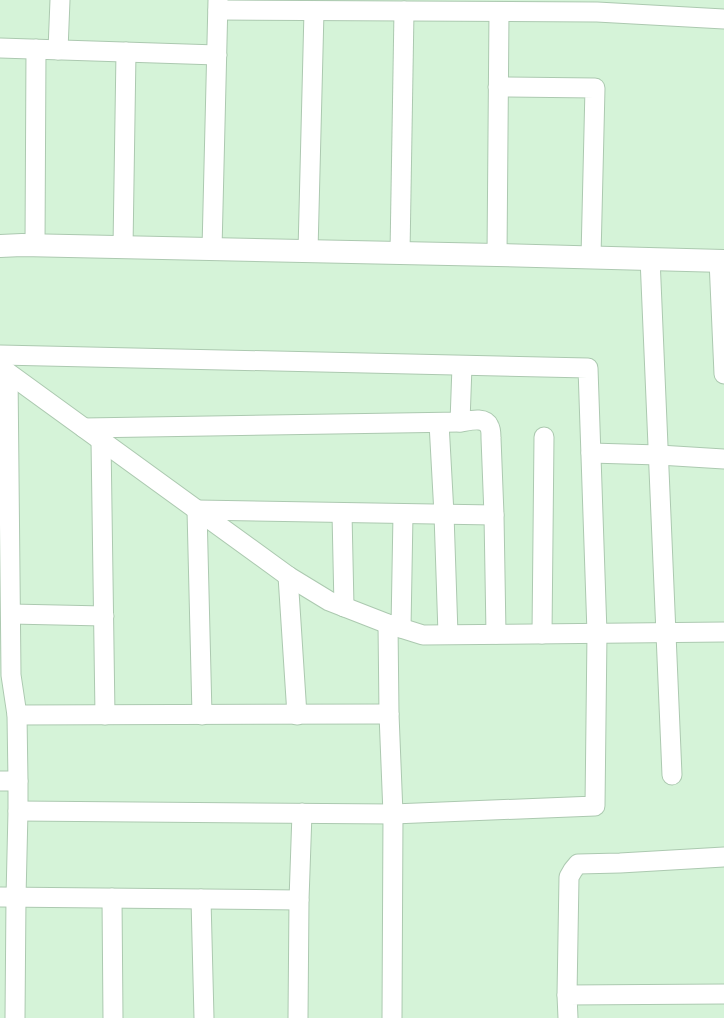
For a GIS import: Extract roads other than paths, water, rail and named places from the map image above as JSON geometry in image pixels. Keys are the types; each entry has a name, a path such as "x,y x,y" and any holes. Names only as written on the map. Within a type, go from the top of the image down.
{"street":[{"path":"58,50 60,0"},
{"path":"212,249 218,5 314,11 499,12 597,6 659,8 724,19"},
{"path":"308,251 314,11"},
{"path":"400,253 404,11"},
{"path":"497,255 499,12"},
{"path":"0,48 217,55"},
{"path":"35,245 36,49"},
{"path":"123,247 126,52"},
{"path":"498,87 595,88 591,257"},
{"path":"0,246 35,245 722,260 724,374"},
{"path":"650,258 672,775"},
{"path":"0,355 588,368 597,634 595,806 392,814 18,811"},
{"path":"460,422 462,366"},
{"path":"4,370 288,576 329,601 395,626 423,635 724,632"},
{"path":"4,370 11,614 6,675 17,716 9,781 18,811 8,897 15,1018"},
{"path":"84,428 486,421 490,427 491,438 496,634"},
{"path":"439,422 448,634"},
{"path":"542,634 544,437"},
{"path":"101,440 105,715"},
{"path":"591,454 659,455 724,459"},
{"path":"197,510 494,515"},
{"path":"197,510 202,715"},
{"path":"342,513 344,607"},
{"path":"392,1018 392,814 389,714 403,514"},
{"path":"288,576 297,715"},
{"path":"11,614 104,616"},
{"path":"17,716 389,714"},
{"path":"298,1018 299,900 302,813"},
{"path":"568,1018 567,995 570,877 578,864 724,857"},
{"path":"8,897 299,900"},
{"path":"112,898 113,1018"},
{"path":"201,899 204,1018"},
{"path":"567,995 724,994"}]}
